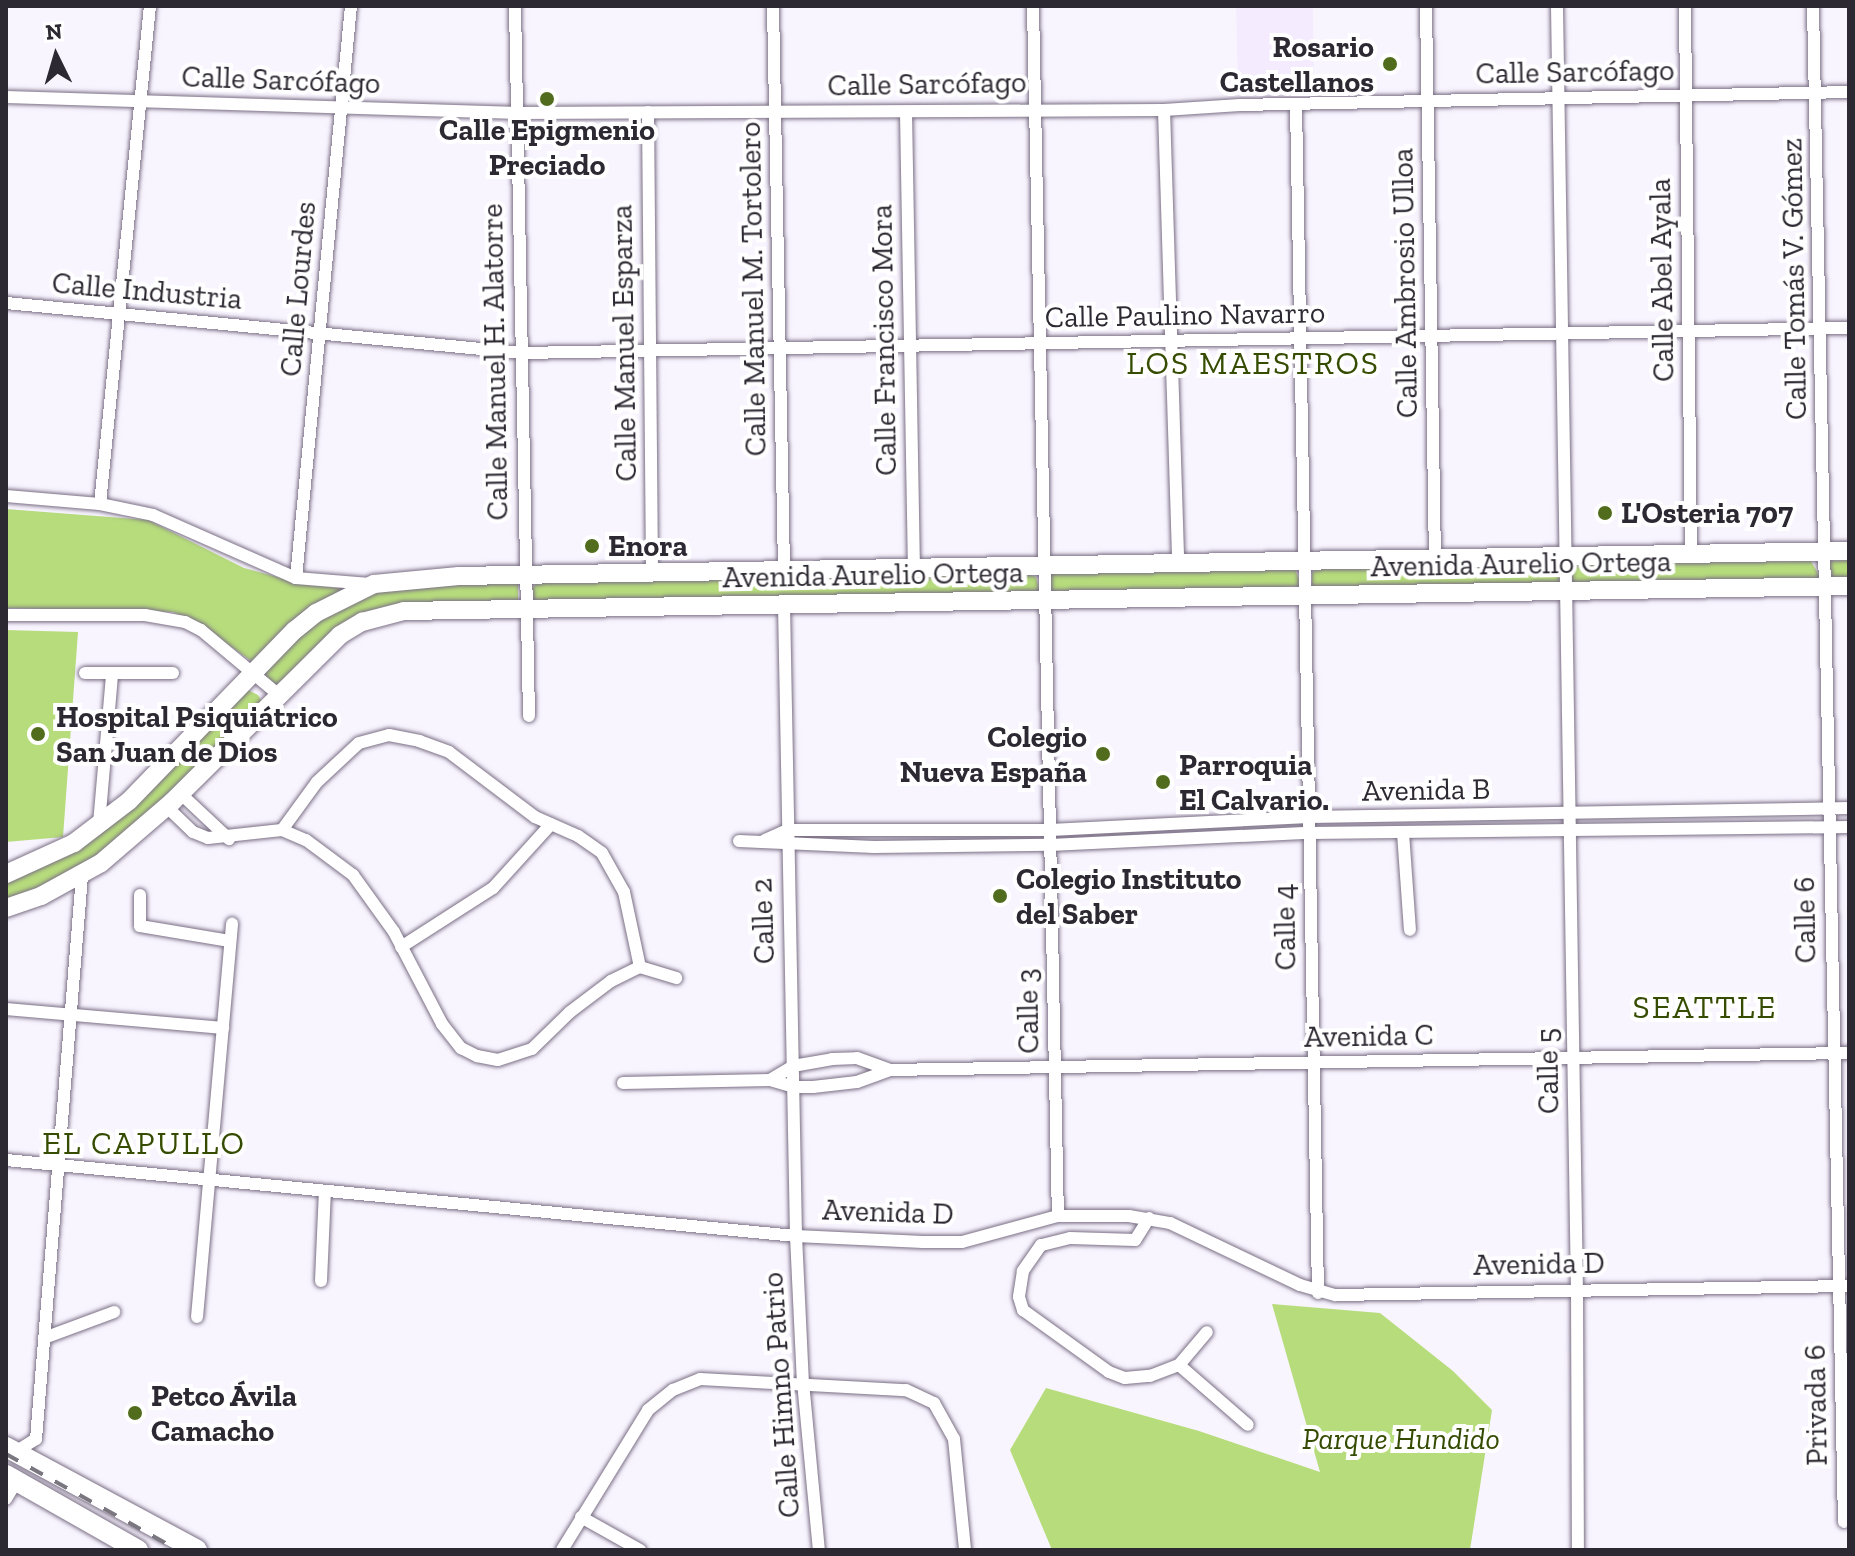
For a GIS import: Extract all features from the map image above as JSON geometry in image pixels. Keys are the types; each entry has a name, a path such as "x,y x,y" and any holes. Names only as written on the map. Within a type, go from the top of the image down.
{"main road":[{"name":"Avenida Aurelio Ortega","path":"6,874 74,843 129,801 253,672 316,613 374,584 429,577 652,572 1849,551"},
{"name":"Avenida Aurelio Ortega","path":"6,908 82,876 174,801 340,635 362,622 404,611 1849,586"},
{"path":"11,1445 197,1550"},
{"path":"8,1487 65,1515 78,1517 138,1550"}],"street":[{"path":"100,504 150,6"},
{"name":"Calle Lourdes","path":"296,578 351,6"},
{"name":"Calle Manuel H. Alatorre","path":"515,6 524,609 529,716"},
{"name":"Calle Manuel M. Tortolero","path":"773,6 784,570"},
{"name":"Calle 3","path":"1033,6 1058,1216"},
{"name":"Calle Ambrosio Ulloa","path":"1426,6 1435,559"},
{"name":"Calle 5","path":"1557,6 1563,556 1567,591 1574,1058 1578,1550"},
{"name":"Calle Abel Ayala","path":"1685,6 1691,554"},
{"name":"Calle Tomás V. Gómez","path":"1813,6 1824,552"},
{"name":"Calle Sarcófago","path":"6,97 517,113 906,112 1164,110 1296,104 1849,92"},
{"name":"Calle 4","path":"1296,104 1318,1293"},
{"path":"1164,110 1178,563"},
{"name":"Calle Manuel Esparza","path":"648,112 652,572"},
{"name":"Calle Francisco Mora","path":"906,112 914,568"},
{"name":"Calle Industria","path":"6,303 522,353"},
{"name":"Calle Paulino Navarro","path":"522,353 1849,328"},
{"path":"6,496 100,504 153,515 296,578 374,584"},
{"name":"Calle 6","path":"1824,552 1834,1053 1844,1286"},
{"name":"Calle 2","path":"784,605 796,1236"},
{"path":"6,615 166,617 201,630 279,695"},
{"path":"85,673 173,673"},
{"path":"99,824 112,674"},
{"path":"282,830 317,782 359,743 389,735 449,752 535,817 578,836 602,853 617,873 633,926 640,967"},
{"path":"174,801 193,832 208,838 229,839 282,830 306,840 353,875 373,899 442,1024 461,1048 498,1060 532,1049 570,1012 611,981 640,967 676,978"},
{"path":"174,801 229,839"},
{"name":"Avenida B","path":"765,840 787,830 1050,830 1309,817 1849,808"},
{"path":"1468,815 1468,832"},
{"path":"401,947 493,888 551,824"},
{"name":"Avenida B","path":"739,841 874,847 1050,845 1309,833 1849,827"},
{"path":"1403,833 1410,930"},
{"path":"11,1445 36,1439 82,876"},
{"path":"140,895 140,926 230,941"},
{"path":"197,1317 232,924"},
{"path":"6,1009 223,1028"},
{"name":"Avenida C","path":"623,1083 770,1080 794,1087 857,1082 890,1070 1849,1053"},
{"name":"Avenida C","path":"770,1080 793,1066 857,1058 890,1070"},
{"name":"Avenida D","path":"6,1160 796,1236 962,1242 1058,1216 1149,1218 1199,1236 1318,1293 1844,1286"},
{"path":"321,1281 325,1191"},
{"path":"1149,1218 1135,1240 1070,1238 1041,1245 1027,1262 1019,1297 1023,1310 1109,1372 1125,1378 1139,1378 1179,1365 1207,1332"},
{"name":"Calle Himno Patrio","path":"796,1236 803,1382 819,1550"},
{"name":"Privada 6","path":"1844,1286 1844,1522"},
{"path":"44,1338 114,1312"},
{"path":"1179,1365 1248,1425"},
{"path":"562,1550 648,1410 673,1390 700,1379 803,1382 906,1390 934,1403 954,1439 965,1550"},
{"path":"581,1517 640,1550"}],"shaded area":[{"path":"1236,6 1313,6 1314,91 1238,92"}],"green space":[{"path":"6,509 148,520 244,568 307,585 349,589 254,663 199,624 173,612 6,608"},
{"path":"1849,560 1849,585 1832,585 1826,572 1831,561"},
{"path":"1811,561 1820,577 1814,586 1312,590 1312,573 1319,567"},
{"path":"1295,568 1301,586 1049,599 1046,586 1051,575 1058,571"},
{"path":"1036,577 1039,589 1036,599 532,604 532,589 539,580"},
{"path":"424,582 518,584 518,598 515,608 360,622 281,692 263,674 302,632 360,595"},
{"name":"Hospital Psiquiátrico San Juan de Dios","path":"6,630 78,632 63,837 6,842"},
{"path":"246,689 258,695 264,705 118,846 6,904 6,879 73,849"},
{"name":"Parque Hundido","path":"1272,1304 1380,1313 1453,1371 1492,1410 1470,1550 1052,1550 1010,1450 1046,1388 1199,1431 1320,1472"}],"railway":[{"path":"6,1454 178,1550"}],"place":[{"name":"Rosario Castellanos","path":"1390,64"},
{"name":"Calle Epigmenio Preciado","path":"547,99"},
{"name":"L'Osteria 707","path":"1605,513"},
{"name":"Enora","path":"592,546"},
{"name":"Hospital Psiquiátrico San Juan de Dios","path":"38,734"},
{"name":"Colegio Nueva España","path":"1103,754"},
{"name":"Parroquia El Calvario.","path":"1163,782"},
{"name":"Colegio Instituto del Saber","path":"1000,896"},
{"name":"Petco Ávila Camacho","path":"135,1413"}],"district":[{"name":"LOS MAESTROS","path":"1253,363"},
{"name":"SEATTLE","path":"1705,1007"},
{"name":"EL CAPULLO","path":"144,1143"}]}
